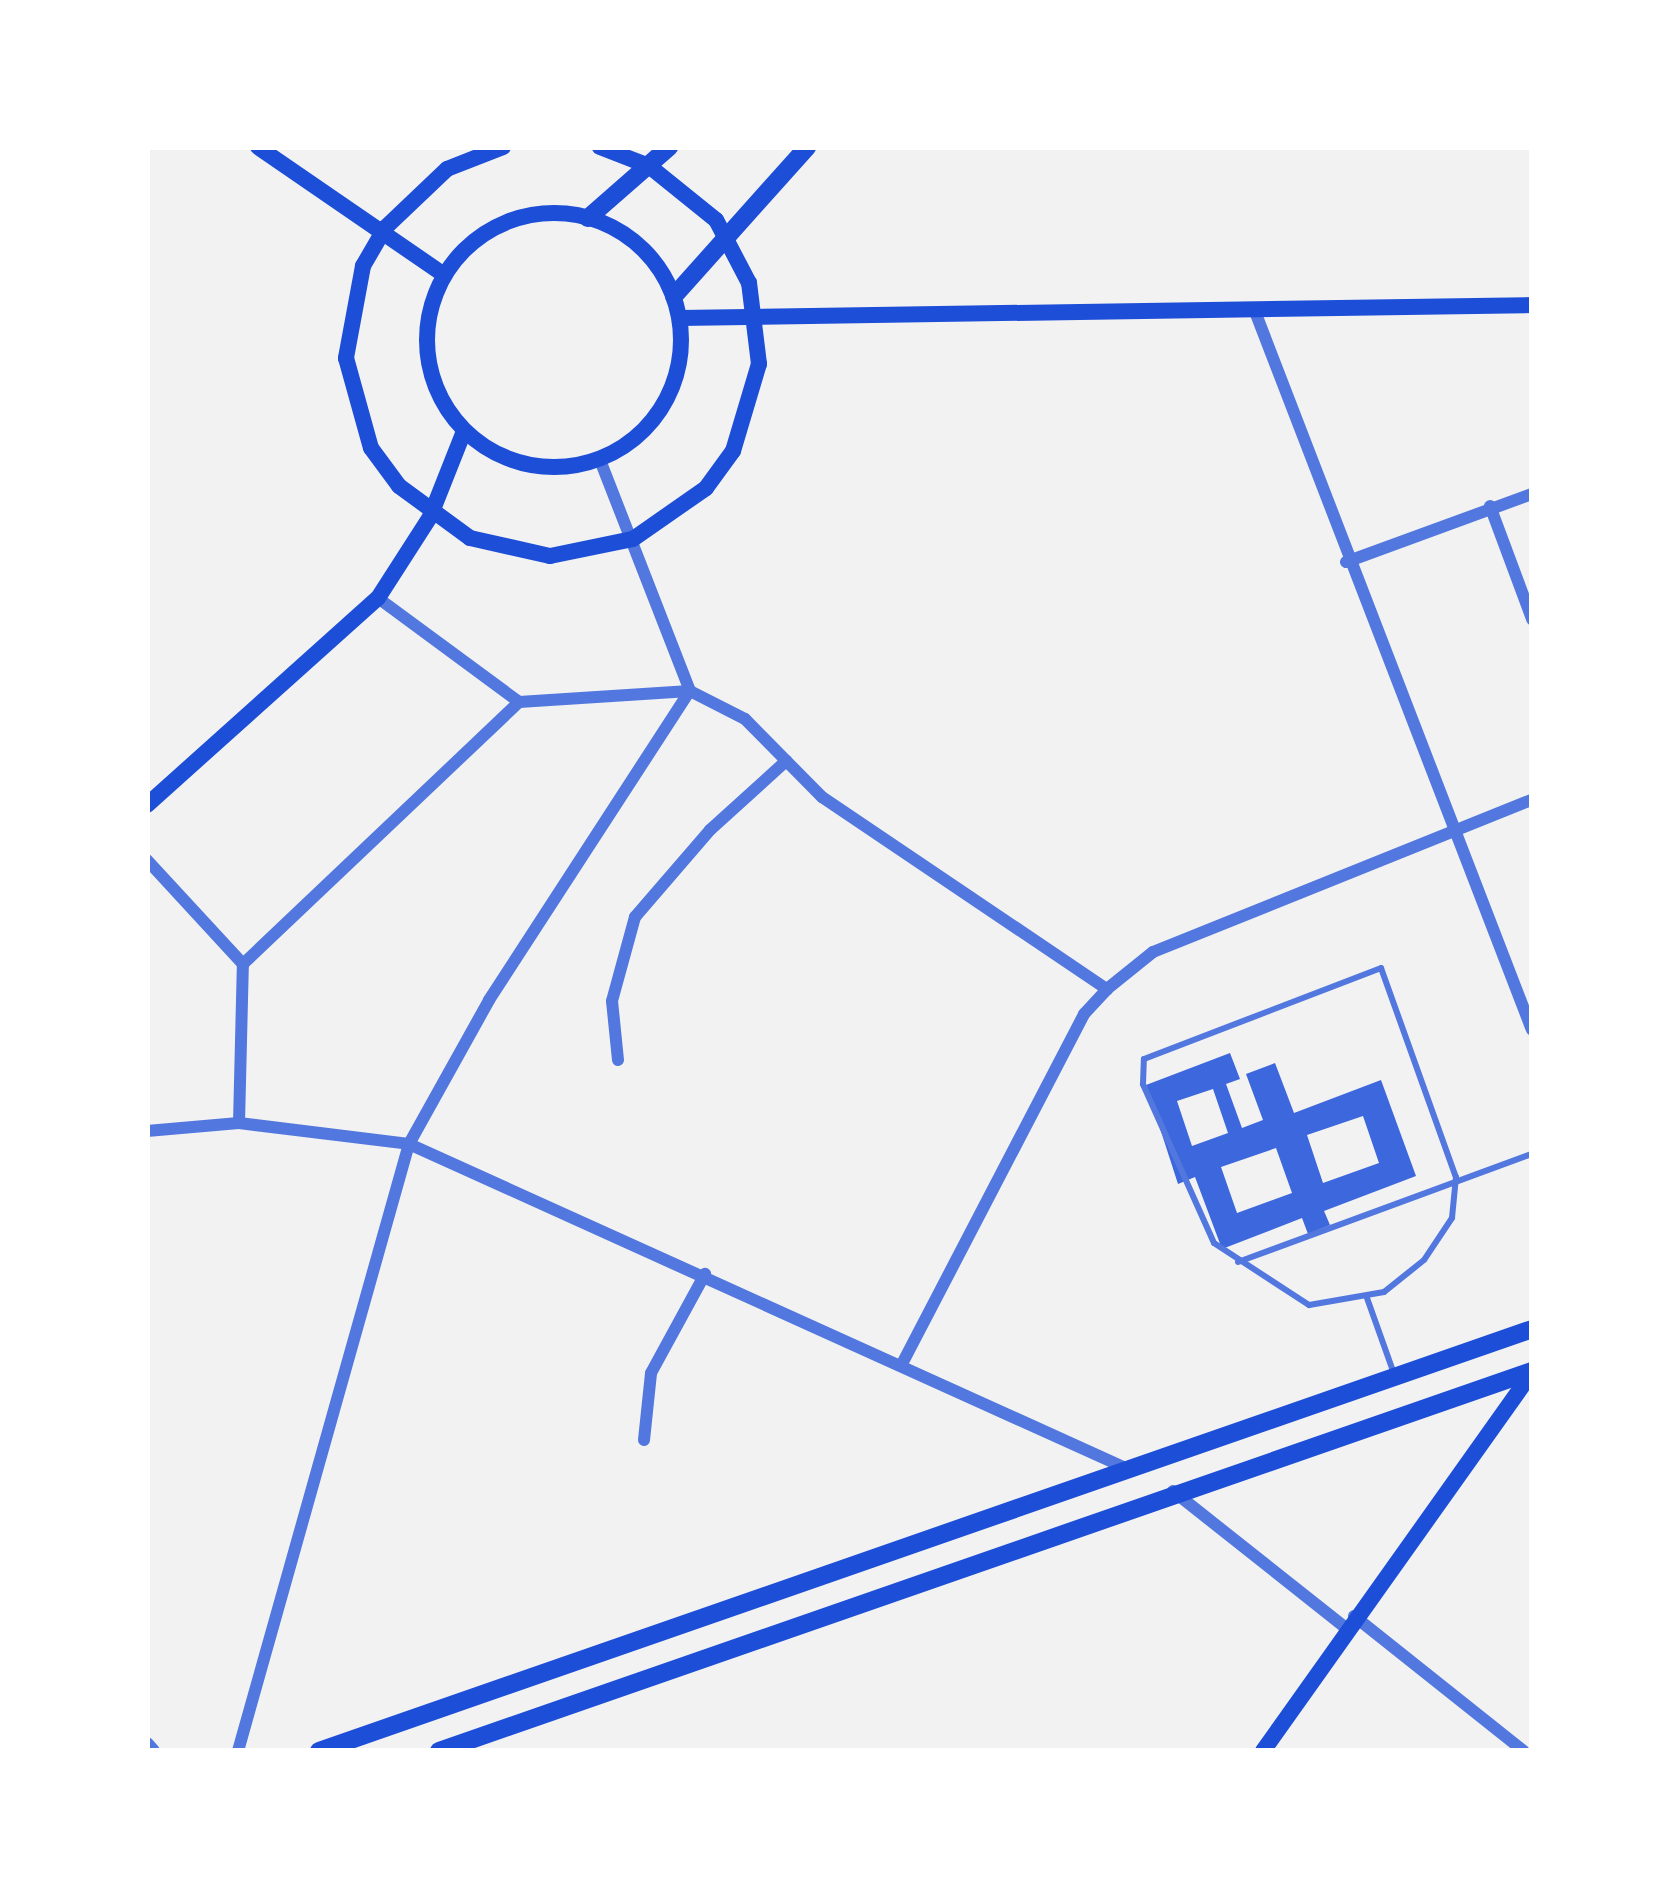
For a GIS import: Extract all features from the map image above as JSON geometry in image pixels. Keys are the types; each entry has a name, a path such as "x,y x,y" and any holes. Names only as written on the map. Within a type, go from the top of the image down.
{"main road":[{"path":"258,147 385,228 444,275"},
{"path":"503,147 448,169 385,228 363,266 346,358 371,448 430,517 470,538 550,556 633,539 689,503 733,451 755,386 758,318 725,235 694,196 649,166 600,147"},
{"path":"588,218 668,147"},
{"path":"674,296 807,147"},
{"path":"588,218 630,237 674,296 680,318 680,362 665,404 637,438 600,460 528,466 464,431 443,404 426,340 444,275 487,231 514,219 588,218"},
{"path":"680,318 1256,314 1532,304"},
{"path":"147,806 378,598 430,517 464,431"},
{"path":"319,1751 1530,1330 1532,1360"},
{"path":"439,1751 1172,1490 1532,1371"},
{"path":"1264,1751 1350,1622 1532,1371"},
{"path":"1395,1377 1408,1412"},
{"path":"1131,1471 1172,1490"}],"street":[{"path":"1256,314 1346,562 1532,1030"},
{"path":"600,460 690,691"},
{"path":"1346,562 1532,494"},
{"path":"1490,506 1532,619"},
{"path":"378,598 519,701 690,691 745,719 822,797 1107,988"},
{"path":"238,1751 409,1144 489,1000 690,691"},
{"path":"243,964 519,701"},
{"path":"618,1060 612,1001 635,917 710,830 786,761"},
{"path":"903,1362 1084,1014 1107,988 1169,945 1532,800"},
{"path":"147,860 243,964 239,1123"},
{"path":"147,1131 239,1123 409,1144 903,1362 1131,1471"},
{"path":"644,1440 650,1372 706,1274"},
{"path":"1172,1490 1524,1751"}],"lane":[{"path":"1381,968 1456,1177 1452,1218 1424,1260 1367,1298 1309,1305 1214,1243 1143,1084 1144,1059 1178,1040 1381,968"},
{"path":"1238,1262 1456,1177 1532,1154"},
{"path":"1367,1298 1395,1377"}],"building":[{"path":"1230,1053 1240,1079 1226,1084 1242,1128 1263,1120 1246,1074 1275,1063 1294,1113 1381,1080 1416,1176 1324,1211 1330,1225 1308,1234 1302,1218 1222,1249 1195,1177 1178,1184 1146,1085","holes":["1213,1089 1228,1133 1192,1146 1177,1101","1363,1116 1379,1163 1323,1183 1307,1135","1276,1148 1292,1193 1237,1213 1221,1167"]}]}
